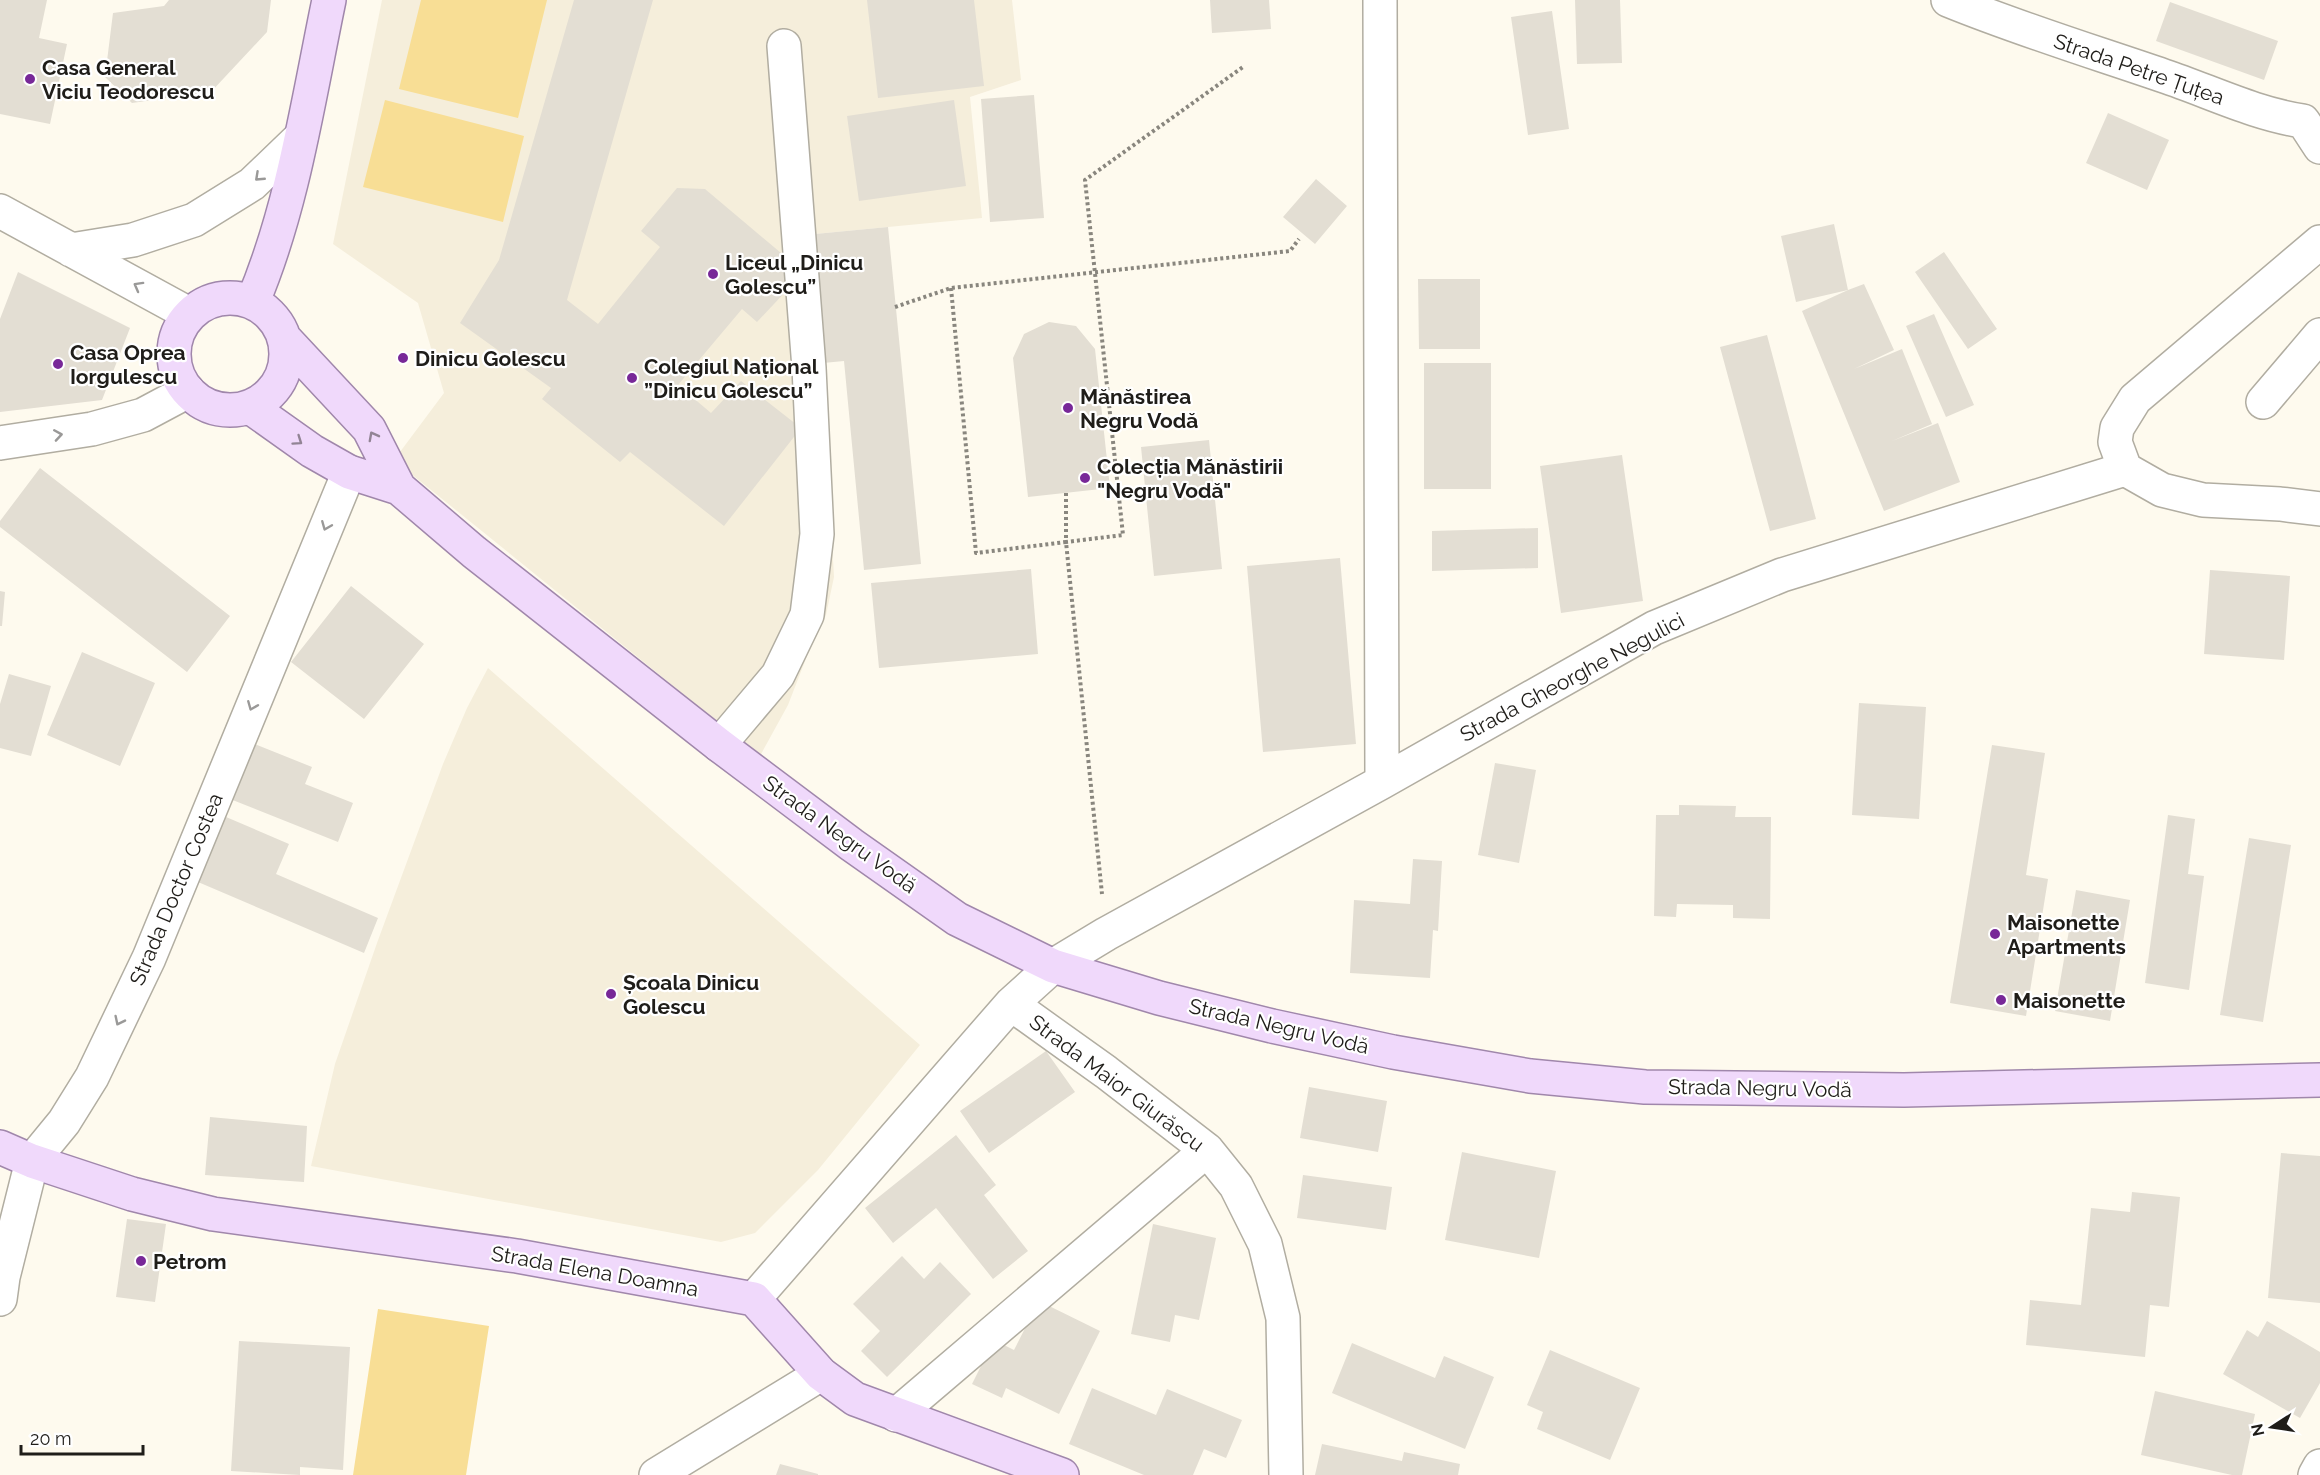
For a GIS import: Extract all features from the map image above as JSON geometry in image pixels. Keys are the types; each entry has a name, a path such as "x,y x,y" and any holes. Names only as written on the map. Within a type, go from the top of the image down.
{"main road":[{"path":"253,302 277,236 301,137 329,0"},
{"path":"240,297 253,302 267,310 278,323 285,339 287,355 285,372 277,387 265,399 250,407 233,410 217,409 201,402 188,392 177,369 174,345 180,328 200,305 212,299 240,297"},
{"name":"Strada Negru Vodă","path":"285,339 369,429 399,488 474,552 719,745 852,845 957,919 1053,966 1159,998 1272,1026 1404,1054 1530,1076 1645,1087 1904,1090 2320,1080"},
{"name":"Strada Negru Vodă","path":"250,407 312,451 349,472 399,488"},
{"name":"Strada Elena Doamna","path":"0,1147 32,1161 132,1194 213,1214 517,1256 754,1299"},
{"path":"754,1299 821,1374 855,1399 1062,1475"}],"street":[{"path":"1380,0 1382,782"},
{"name":"Strada Petre Țuțea","path":"1948,0 2012,26 2165,76 2280,117 2314,132"},
{"path":"719,745 778,675 807,615 817,534 809,369 784,46"},
{"path":"71,250 133,240 194,220 252,184 301,137"},
{"path":"0,211 189,315"},
{"path":"2320,242 2135,399 2117,428 2120,456 2162,490 2203,500 2280,504 2320,509"},
{"path":"2263,402 2320,335"},
{"path":"0,443 92,429 143,415 188,392"},
{"name":"Strada Gheorghe Negulici","path":"1053,966 1106,934 1382,782 1654,628 1782,575 2120,456"},
{"name":"Strada Doctor Costea","path":"0,1299 3,1277 32,1161 64,1122 92,1077 149,958 349,472"},
{"path":"754,1299 1011,1004 1053,966"},
{"name":"Strada Maior Giurăscu","path":"1011,1004 1106,1072 1207,1150 1236,1186 1265,1244 1283,1318 1286,1475"},
{"path":"896,1415 1207,1150"},
{"path":"656,1475 821,1374"},
{"path":"2315,1475 2320,1466"}],"path":[{"path":"951,288 976,553 1123,535 1085,180 1243,68"},
{"path":"895,307 951,288 1290,251 1299,239"},
{"path":"1066,494 1066,542 1106,934"}],"shaded area":[{"name":"Colegiul Național ”Dinicu Golescu”","path":"382,0 1012,0 1021,80 970,97 982,218 815,234 834,577 826,615 788,705 760,756 394,460 444,393 418,303 333,244"},
{"path":"421,0 547,0 518,118 399,89"},
{"path":"385,100 524,136 503,222 363,187"},
{"name":"Școala Dinicu Golescu","path":"488,668 920,1045 818,1170 755,1233 721,1242 311,1166 335,1064 377,943 443,764 467,708"},
{"path":"378,1309 489,1326 466,1475 353,1475"}],"building":[{"name":"Casa General Viciu Teodorescu","path":"0,0 47,0 39,38 67,44 50,124 0,114"},
{"path":"169,0 271,0 267,32 210,93 132,103 105,77 113,13 164,6"},
{"name":"Liceul „Dinicu Golescu”","path":"574,0 653,0 567,300 598,324 660,247 641,231 677,188 705,189 787,258 789,288 757,322 742,309 678,385 711,413 741,381 801,428 724,526 630,452 620,462 542,399 551,388 460,323 499,260"},
{"path":"867,0 974,0 984,86 878,98"},
{"path":"1210,0 1269,0 1271,29 1212,33"},
{"path":"1575,0 1620,0 1622,63 1577,64"},
{"path":"2170,2 2278,41 2264,80 2156,41"},
{"path":"1552,11 1569,129 1528,135 1511,17"},
{"path":"1034,95 1044,218 990,222 981,99"},
{"path":"954,100 966,186 859,201 847,116"},
{"path":"2108,113 2169,140 2147,190 2086,163"},
{"path":"1316,179 1347,206 1315,244 1283,217"},
{"path":"1834,224 1848,290 1796,302 1781,236"},
{"path":"888,227 921,564 864,570 844,361 823,363 815,234"},
{"path":"1944,252 1997,329 1968,349 1915,272"},
{"name":"Casa Oprea Iorgulescu","path":"18,272 130,328 102,400 0,412 0,319"},
{"path":"1418,279 1480,279 1480,349 1419,349"},
{"path":"1864,284 1894,350 1854,369 1902,349 1932,424 1892,441 1938,423 1960,482 1884,511 1802,311"},
{"path":"1934,314 1974,405 1946,417 1906,326"},
{"path":"1049,322 1076,326 1095,349 1110,488 1028,497 1013,358 1024,334"},
{"path":"1767,335 1816,519 1770,531 1720,347"},
{"path":"1424,363 1491,363 1491,489 1424,489"},
{"path":"1209,440 1222,569 1154,576 1141,447"},
{"path":"1622,455 1643,601 1561,613 1540,466"},
{"path":"40,468 230,616 187,672 0,527 0,521"},
{"path":"1538,528 1538,568 1432,571 1432,531"},
{"path":"1340,558 1356,744 1263,752 1247,566"},
{"path":"1031,569 1038,654 879,668 871,583"},
{"path":"2210,570 2290,576 2284,660 2204,654"},
{"path":"351,586 424,644 364,719 291,662"},
{"path":"0,591 5,592 2,626 0,626"},
{"path":"82,652 155,683 120,766 47,735"},
{"path":"9,674 51,686 31,756 0,748 0,704"},
{"path":"1859,703 1926,707 1919,819 1852,815"},
{"path":"247,741 312,767 305,784 353,803 338,842 225,797"},
{"path":"1992,745 2045,753 2026,875 2048,879 2026,1016 1950,1003"},
{"path":"1495,763 1536,770 1519,863 1478,855"},
{"path":"1679,805 1736,806 1735,817 1771,817 1770,919 1733,918 1733,905 1677,904 1676,917 1654,916 1656,815 1679,815"},
{"path":"219,814 289,844 276,874 378,918 364,953 191,879"},
{"path":"2168,815 2195,819 2188,874 2204,876 2189,990 2145,983"},
{"path":"2249,838 2291,845 2263,1022 2220,1015"},
{"path":"1413,859 1442,861 1438,931 1433,930 1430,978 1350,973 1354,900 1410,904"},
{"path":"2076,890 2130,900 2110,1021 2055,1011"},
{"path":"1046,1051 1075,1092 989,1153 960,1111"},
{"path":"1309,1087 1387,1101 1378,1152 1300,1138"},
{"path":"210,1117 307,1126 304,1182 205,1175"},
{"path":"956,1135 996,1185 984,1195 1028,1251 993,1279 936,1208 893,1243 865,1208"},
{"path":"1462,1152 1556,1171 1539,1258 1445,1240"},
{"path":"2281,1153 2320,1156 2320,1303 2268,1298"},
{"path":"1303,1175 1392,1187 1386,1230 1297,1218"},
{"path":"2132,1192 2180,1197 2169,1307 2150,1305 2145,1357 2026,1345 2030,1300 2081,1305 2091,1208 2130,1212"},
{"name":"Petrom","path":"127,1219 166,1224 155,1302 116,1297"},
{"path":"1153,1224 1216,1238 1199,1320 1175,1315 1170,1342 1131,1334"},
{"path":"902,1256 924,1279 940,1262 971,1294 887,1377 861,1351 880,1331 853,1304"},
{"path":"1039,1301 1100,1331 1059,1414 1006,1388 1002,1398 972,1384 994,1340 1014,1350"},
{"path":"2267,1321 2320,1352 2320,1383 2300,1418 2223,1374 2247,1330 2258,1337"},
{"path":"239,1341 350,1347 343,1470 300,1467 300,1475 231,1471"},
{"path":"1352,1343 1435,1378 1444,1356 1494,1377 1465,1449 1332,1393"},
{"path":"1550,1350 1640,1388 1610,1460 1537,1429 1543,1412 1527,1405"},
{"path":"1092,1388 1156,1415 1167,1389 1242,1420 1226,1458 1204,1449 1193,1475 1144,1475 1069,1444"},
{"path":"2155,1391 2255,1414 2242,1475 2232,1475 2141,1455"},
{"path":"1322,1444 1402,1461 1404,1452 1460,1464 1458,1475 1315,1475"},
{"path":"780,1464 818,1474 818,1475 776,1475"}],"place":[{"name":"Casa General Viciu Teodorescu","path":"30,79"},
{"name":"Liceul „Dinicu Golescu”","path":"713,274"},
{"name":"Dinicu Golescu","path":"403,358"},
{"name":"Casa Oprea Iorgulescu","path":"58,364"},
{"name":"Colegiul Național ”Dinicu Golescu”","path":"632,378"},
{"name":"Mănăstirea Negru Vodă","path":"1068,408"},
{"name":"Colecția Mănăstirii \"Negru Vodă\"","path":"1085,478"},
{"name":"Maisonette Apartments","path":"1995,934"},
{"name":"Școala Dinicu Golescu","path":"611,994"},
{"name":"Maisonette","path":"2001,1000"},
{"name":"Petrom","path":"141,1261"}]}
